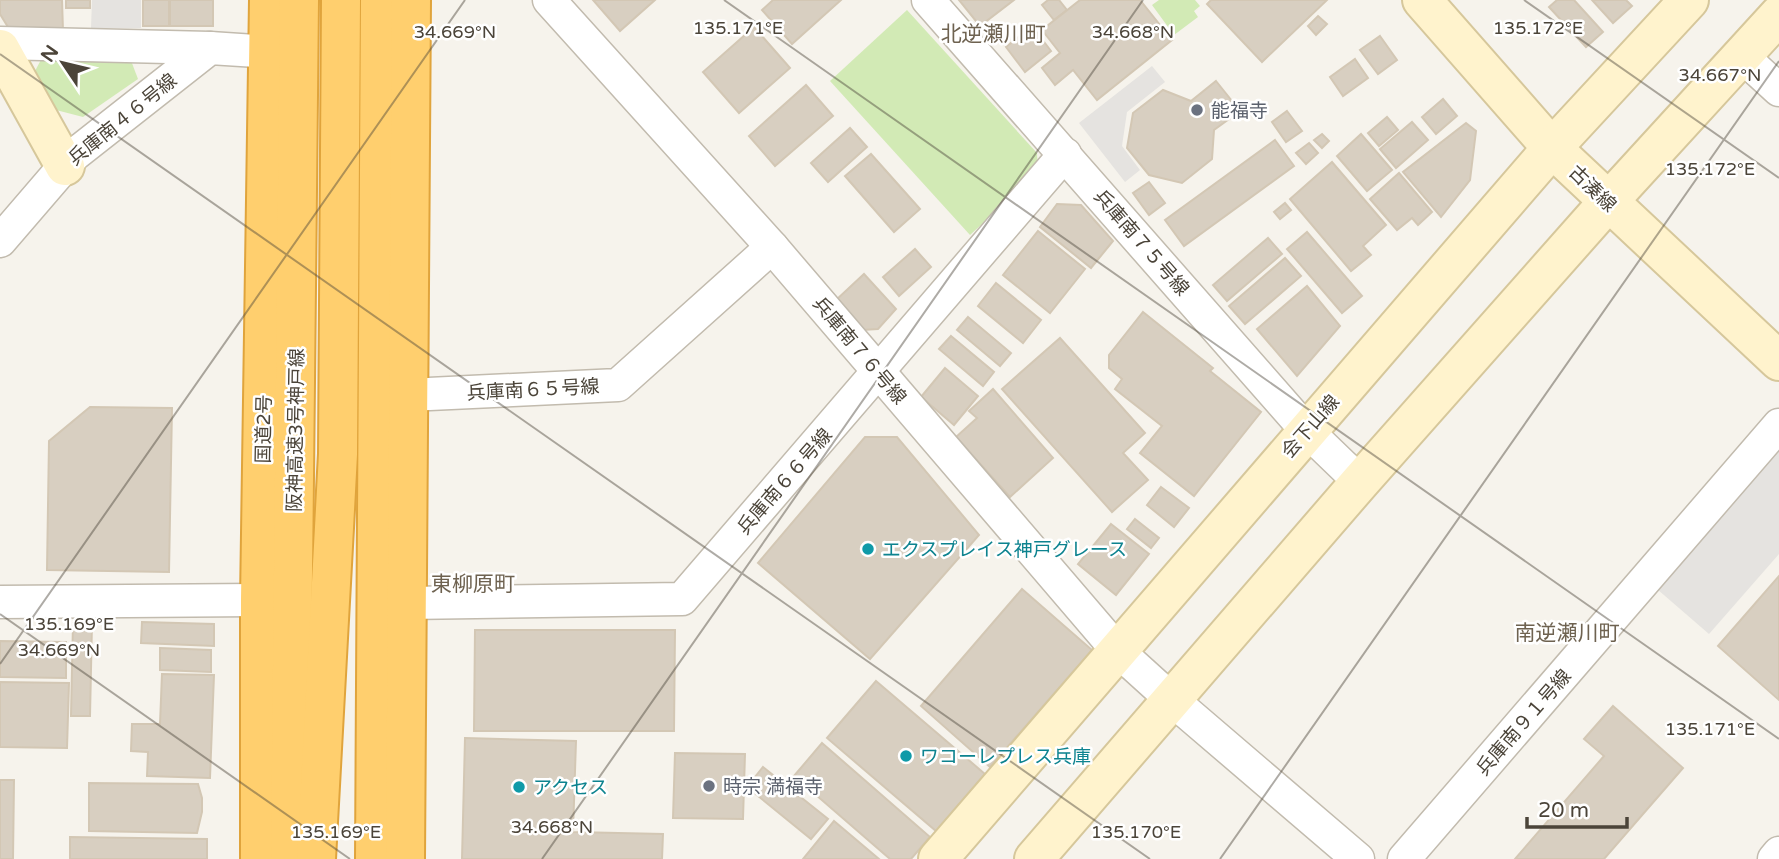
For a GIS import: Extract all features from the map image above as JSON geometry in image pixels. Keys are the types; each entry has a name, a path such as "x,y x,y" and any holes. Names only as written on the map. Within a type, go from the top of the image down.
{"highway":[{"name":"国道2号","path":"260,859 260,600 269,0"},
{"name":"阪神高速3号神戸線","path":"290,859 299,0"},
{"path":"316,859 338,454 341,0"},
{"path":"374,859 380,0"},
{"path":"405,859 411,0"},
{"path":"349,859 377,569"}],"street":[{"name":"兵庫南７６号線","path":"549,0 772,247 1118,651 1359,859"},
{"name":"兵庫南７５号線","path":"928,0 1306,430 1360,482"},
{"name":"古湊線","path":"1422,0 1552,148 1779,361"},
{"name":"会下山線","path":"938,859 1552,148 1689,0"},
{"path":"1034,859 1360,482 1608,202 1779,15"},
{"path":"0,43 270,52"},
{"name":"兵庫南４６号線","path":"0,241 74,155 210,48"},
{"path":"0,49 65,166"},
{"path":"1742,56 1779,90"},
{"name":"兵庫南６６号線","path":"407,603 682,598 1065,154"},
{"name":"兵庫南６５号線","path":"408,395 618,385 772,247"},
{"name":"兵庫南９１号線","path":"1404,859 1779,425"},
{"path":"0,602 260,600"},
{"path":"1774,859 1779,853"}],"green space":[{"path":"1159,0 1195,0 1200,6 1194,11 1198,17 1174,35 1152,5"},
{"path":"907,10 1037,153 1038,173 970,235 830,81"},
{"path":"43,56 130,58 138,79 83,117 56,110 35,71"}],"shaded area":[{"path":"92,0 141,0 141,28 91,28"},
{"path":"1152,66 1165,82 1127,112 1122,146 1140,170 1125,182 1079,123"},
{"path":"1779,448 1779,554 1709,634 1657,589"}],"building":[{"path":"0,0 62,0 63,31 11,32 0,14"},
{"path":"66,0 90,0 90,8 66,8"},
{"path":"143,0 169,0 169,26 143,26"},
{"path":"170,0 213,0 213,26 170,26"},
{"path":"593,0 655,0 620,31"},
{"path":"773,0 841,0 792,44 762,10"},
{"path":"959,0 1014,0 980,26"},
{"path":"1048,0 1059,0 1067,10 1054,20 1042,5"},
{"path":"1080,0 1140,0 1172,40 1097,100 1073,70 1055,85 1042,68 1060,53 1042,30"},
{"path":"1211,0 1327,0 1262,62 1207,4"},
{"path":"1557,0 1574,0 1603,32 1586,47 1549,7"},
{"path":"1592,0 1626,0 1632,6 1613,23"},
{"path":"1318,16 1327,24 1316,35 1308,26"},
{"path":"1032,26 1051,51 1025,72 1006,47"},
{"path":"754,27 790,68 739,113 703,72"},
{"path":"1380,36 1397,60 1378,74 1360,50"},
{"path":"1355,59 1368,78 1343,96 1330,77"},
{"path":"1216,81 1240,111 1214,130 1212,159 1182,183 1149,175 1127,148 1133,113 1163,90 1191,101"},
{"path":"806,85 833,116 775,166 749,136"},
{"path":"1443,99 1457,116 1436,134 1422,117"},
{"path":"1287,111 1302,131 1286,142 1272,122"},
{"path":"1387,117 1398,130 1379,146 1368,133"},
{"path":"1412,122 1428,140 1396,168 1380,149"},
{"path":"1466,123 1476,131 1470,180 1441,217 1403,172"},
{"path":"850,128 867,147 828,182 811,163"},
{"path":"1322,134 1329,141 1322,148 1314,140"},
{"path":"1361,134 1392,170 1367,191 1337,156"},
{"path":"1275,140 1294,166 1184,246 1165,220"},
{"path":"1309,143 1318,153 1306,164 1296,153"},
{"path":"871,154 920,209 894,232 845,176"},
{"path":"1332,162 1386,225 1363,246 1371,255 1351,271 1290,199"},
{"path":"1399,173 1432,212 1418,225 1412,218 1397,230 1370,199"},
{"path":"1149,182 1165,203 1149,215 1133,193"},
{"path":"1285,203 1291,210 1280,219 1274,212"},
{"path":"1057,204 1081,205 1113,241 1091,268 1040,227"},
{"path":"1038,231 1085,269 1050,313 1003,275"},
{"path":"1307,232 1362,296 1342,313 1287,249"},
{"path":"1268,238 1282,254 1227,301 1213,285"},
{"path":"915,249 931,267 899,296 883,277"},
{"path":"1285,258 1301,276 1245,324 1229,306"},
{"path":"864,274 896,309 878,329 862,330 836,300"},
{"path":"996,283 1041,320 1023,343 978,306"},
{"path":"1307,286 1340,326 1297,376 1257,329"},
{"path":"1143,312 1213,368 1210,371 1261,412 1194,496 1140,453 1162,426 1115,389 1122,379 1109,368 1109,355"},
{"path":"968,317 1011,353 1000,366 957,330"},
{"path":"951,336 994,372 983,386 939,349"},
{"path":"1060,338 1145,433 1123,453 1148,480 1112,512 1002,389"},
{"path":"945,368 978,396 954,425 921,397"},
{"path":"993,389 1053,458 1010,497 956,437 977,418 969,411"},
{"path":"90,407 172,408 169,572 47,570 49,441"},
{"name":"エクスプレイス神戸グレース","path":"865,437 897,437 979,535 870,659 758,563"},
{"path":"1161,487 1189,508 1174,527 1147,505"},
{"path":"1135,519 1159,538 1151,548 1127,529"},
{"path":"1111,524 1149,554 1116,595 1078,564"},
{"path":"1779,576 1779,700 1718,646"},
{"path":"1022,589 1092,650 990,767 921,706"},
{"path":"142,622 214,624 214,646 141,643"},
{"path":"73,623 92,623 90,716 71,716"},
{"path":"475,630 675,630 674,731 474,731"},
{"path":"0,641 66,642 66,678 0,677"},
{"path":"160,648 211,650 211,672 160,670"},
{"path":"162,674 214,675 210,778 147,776 148,752 131,751 132,724 160,724"},
{"name":"ワコーレプレス兵庫","path":"876,681 985,774 936,831 827,738"},
{"path":"0,682 69,683 67,748 0,747"},
{"path":"1613,706 1683,768 1604,859 1515,859 1604,756 1584,739"},
{"name":"アクセス","path":"465,738 576,741 573,832 663,834 662,859 462,859"},
{"path":"822,743 930,837 911,859 890,859 794,776"},
{"name":"時宗 満福寺","path":"675,753 745,754 743,819 673,818"},
{"path":"763,767 828,819 811,839 747,787"},
{"path":"0,780 14,780 13,859 0,859"},
{"path":"89,783 198,784 202,812 197,833 89,831"},
{"path":"834,821 879,859 803,859"},
{"path":"70,837 207,839 207,859 70,859"}],"place":[{"name":"能福寺","path":"1197,110"},
{"name":"エクスプレイス神戸グレース","path":"868,549"},
{"name":"ワコーレプレス兵庫","path":"906,756"},
{"name":"時宗 満福寺","path":"709,786"},
{"name":"アクセス","path":"519,787"}],"district":[{"name":"北逆瀬川町","path":"993,34"},
{"name":"東柳原町","path":"473,584"},
{"name":"南逆瀬川町","path":"1567,633"}]}
